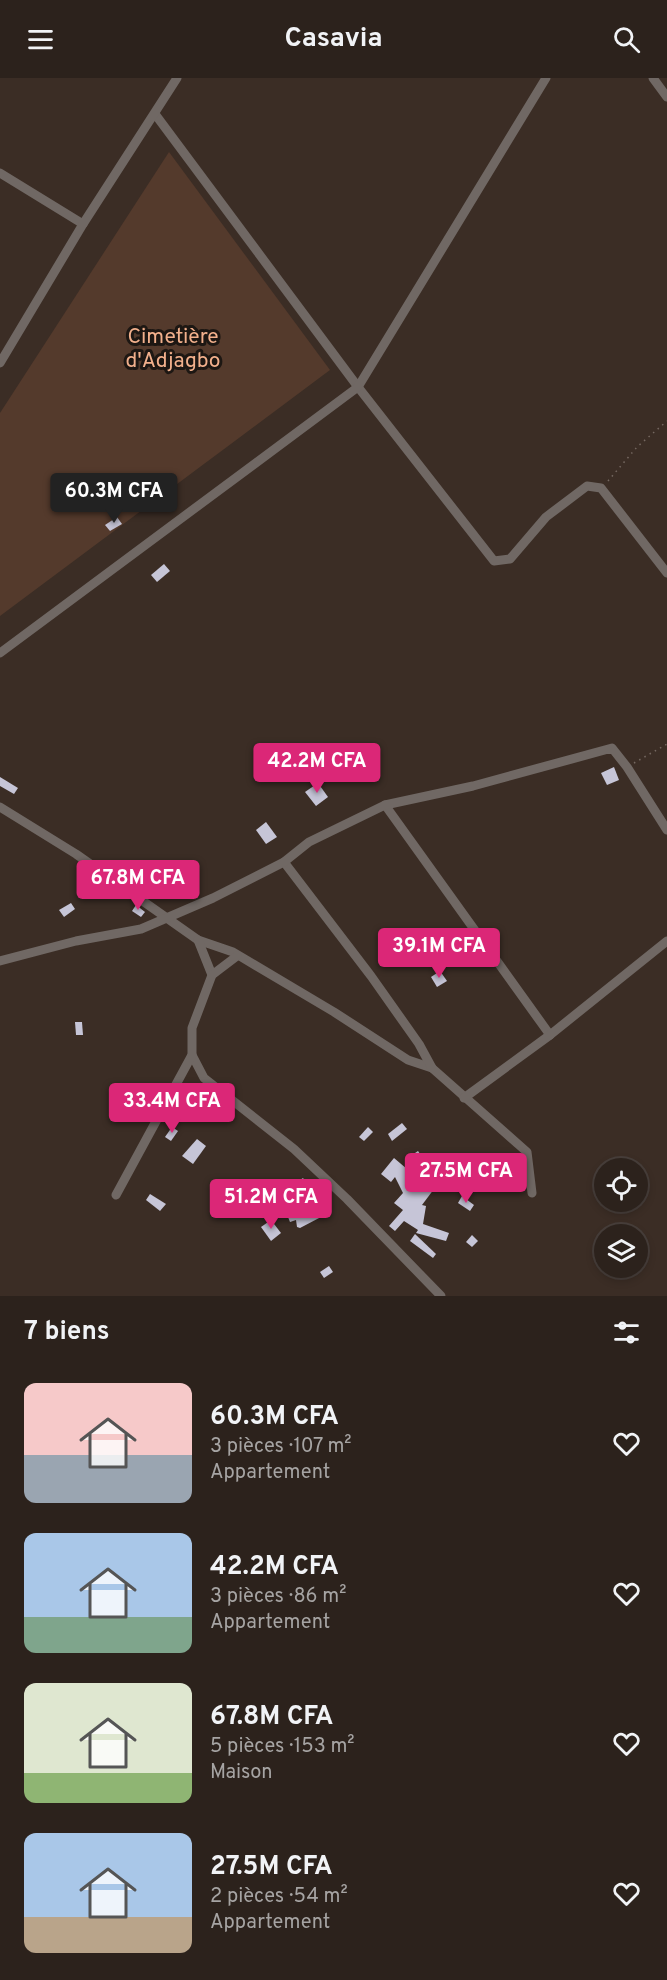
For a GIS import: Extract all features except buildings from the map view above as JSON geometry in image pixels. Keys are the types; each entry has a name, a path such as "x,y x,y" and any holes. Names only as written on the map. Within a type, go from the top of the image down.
{"street":[{"path":"0,363 83,224 177,78"},
{"path":"0,653 358,387 546,78"},
{"path":"653,78 667,97"},
{"path":"155,114 358,387 494,561 510,559 546,517 574,493 587,486 601,488 667,573"},
{"path":"0,173 83,224"},
{"path":"0,961 76,940 141,929 213,898 284,862 309,842 385,805 504,778 612,748 627,767 667,830"},
{"path":"385,805 550,1035"},
{"path":"0,807 76,854 198,940 237,956 334,1012 408,1060 432,1068"},
{"path":"284,862 371,976 419,1044 432,1068 527,1152 532,1193"},
{"path":"198,940 212,975"},
{"path":"464,1098 550,1035 667,941"},
{"path":"237,956 212,975 192,1028 192,1055 204,1078 294,1149 347,1199 441,1296"},
{"path":"116,1195 192,1055"}],"path":[{"path":"601,488 636,447 667,422"},
{"path":"627,767 667,744"}],"green space":[{"name":"Cimetière d'Adjagbo","path":"169,152 330,370 0,616 0,413"}]}
